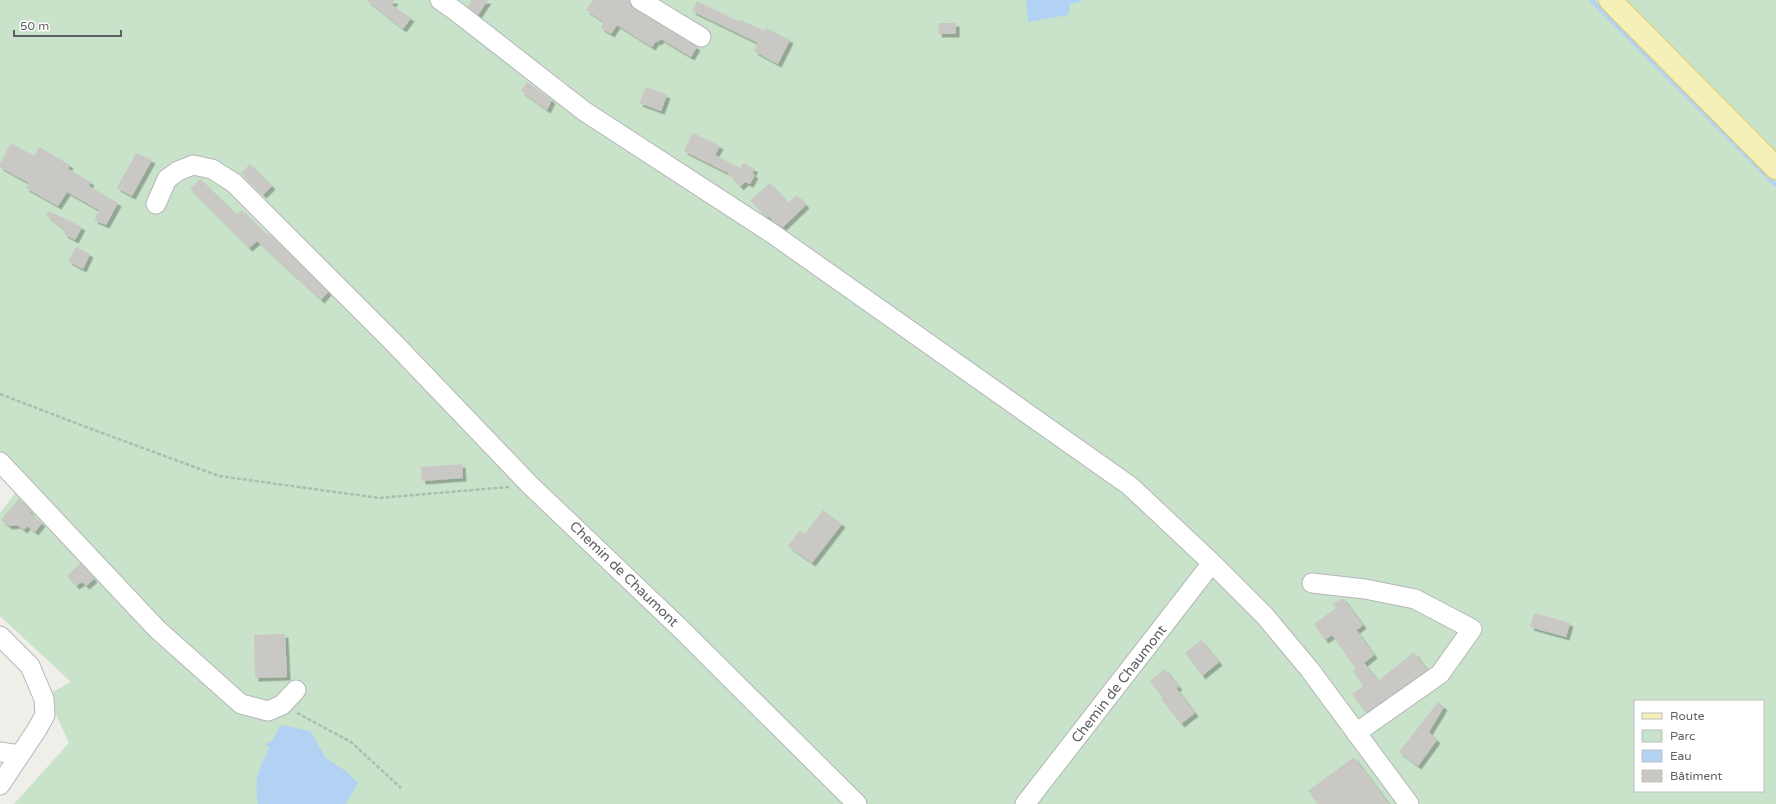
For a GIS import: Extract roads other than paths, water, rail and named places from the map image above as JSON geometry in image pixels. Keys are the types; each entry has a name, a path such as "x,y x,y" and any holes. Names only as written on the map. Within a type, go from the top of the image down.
{"main road":[{"path":"1610,0 1776,168"}],"street":[{"path":"440,0 458,12 584,111 772,234 1130,486 1212,563 1270,622 1310,670 1409,804"},
{"path":"640,0 701,37"},
{"name":"Chemin de Chaumont","path":"156,204 167,178 178,171 193,165 212,168 234,183 393,342 530,485 683,631 857,804"},
{"path":"0,462 157,629 241,704 268,711 282,705 296,690"},
{"name":"Chemin de Chaumont","path":"1026,804 1212,563"},
{"path":"1312,583 1365,589 1415,599 1472,629 1440,674 1356,733"},
{"path":"0,636 30,666 44,699 45,715 0,785"},
{"path":"0,752 20,755"}],"water":[{"path":"1026,0 1082,1 1070,4 1068,15 1028,22"},
{"path":"281,725 310,731 326,758 347,772 358,783 346,804 258,804 256,787 258,775 269,748 265,744 272,741"}],"waterway":[{"path":"1591,0 1776,185"}]}
